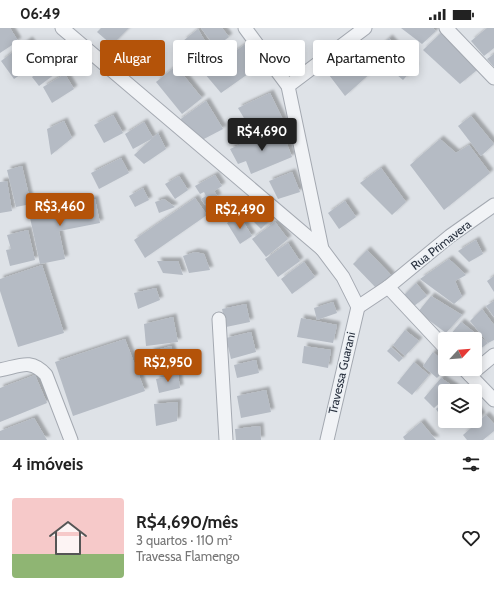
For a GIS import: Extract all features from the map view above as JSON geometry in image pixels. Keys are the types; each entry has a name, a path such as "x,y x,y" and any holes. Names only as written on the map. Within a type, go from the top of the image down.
{"street":[{"path":"62,28 322,249 343,277 358,306 388,287 438,341"},
{"path":"245,28 288,86 322,249"},
{"path":"288,86 365,28"},
{"path":"446,28 494,78"},
{"name":"Rua Primavera","path":"388,287 450,236 494,205"},
{"name":"Travessa Guarani","path":"327,440 358,306"},
{"path":"219,319 226,440"},
{"path":"482,363 494,355"},
{"path":"0,370 31,364 39,367 46,375 70,440"},
{"path":"471,376 494,400"}],"building":[{"path":"0,28 10,28 17,40 12,40 12,45 0,53"},
{"path":"101,28 129,28 117,40 106,40 97,32"},
{"path":"201,28 222,28 229,37 225,40 210,40"},
{"path":"401,28 433,28 436,31 422,44 419,40 417,40"},
{"path":"487,28 494,28 494,48 484,56 471,41"},
{"path":"198,29 204,40 184,40"},
{"path":"441,33 477,70 460,84 423,50"},
{"path":"245,44 245,76 221,93 207,76 237,76 237,50"},
{"path":"12,53 12,76 18,76 14,79 1,61"},
{"path":"494,54 494,67 487,59"},
{"path":"173,68 173,76 184,76 202,98 182,114 156,82"},
{"path":"33,76 52,76 39,86 32,77"},
{"path":"62,76 66,76 74,89 52,103 43,87"},
{"path":"330,76 367,76 345,96"},
{"path":"398,76 407,76 403,80"},
{"path":"270,93 285,124 254,135 238,108"},
{"path":"206,101 223,129 200,141 178,121"},
{"path":"113,115 123,133 104,143 94,125"},
{"path":"471,116 494,144 481,156 458,126"},
{"path":"64,121 72,138 51,155 47,129"},
{"path":"144,122 153,138 133,149 125,134"},
{"path":"282,131 292,157 251,174 246,161 238,164 230,149 239,145 239,143"},
{"path":"158,133 166,149 144,164 134,155"},
{"path":"440,139 456,153 469,145 490,173 444,210 410,165"},
{"path":"121,158 129,173 99,189 91,173"},
{"path":"22,166 31,204 16,207 7,170"},
{"path":"381,168 406,202 392,215 360,183"},
{"path":"292,172 300,192 278,199 269,181"},
{"path":"215,175 222,186 214,191 218,197 205,205 201,199 206,196 204,192 200,194 195,186"},
{"path":"179,176 188,190 175,199 165,184"},
{"path":"7,181 12,211 0,213 0,182"},
{"path":"143,188 149,200 135,207 129,196"},
{"path":"195,198 207,215 145,258 134,240"},
{"path":"95,199 100,223 59,231 65,259 40,264 29,213"},
{"path":"164,199 175,207 159,213 155,202"},
{"path":"345,201 356,217 339,229 328,213"},
{"path":"256,204 271,219 261,229 243,211"},
{"path":"239,215 252,236 240,244 227,223"},
{"path":"275,222 288,239 266,257 252,239"},
{"path":"28,230 35,260 10,266 6,250 11,249 7,235"},
{"path":"476,240 483,254 469,262 458,251"},
{"path":"288,243 300,261 278,277 265,259"},
{"path":"367,250 392,276 378,290 353,264"},
{"path":"195,252 204,254 210,270 189,273 183,256"},
{"path":"449,259 466,275 455,281 462,297 454,304 420,279"},
{"path":"157,261 178,261 183,275 163,273"},
{"path":"304,262 315,277 292,294 281,279"},
{"path":"42,265 64,333 18,347 0,291 0,279"},
{"path":"494,276 494,292 487,281"},
{"path":"416,283 427,296 414,306 402,297"},
{"path":"156,288 160,300 138,309 134,293"},
{"path":"431,296 462,315 447,332 445,332 418,312"},
{"path":"494,301 494,317 486,306"},
{"path":"333,302 337,313 317,320 314,308"},
{"path":"246,304 250,322 226,327 222,309"},
{"path":"482,309 494,325 494,340 488,343 482,336 482,332 479,332 470,321"},
{"path":"173,317 178,342 146,346 144,324"},
{"path":"301,318 337,325 333,343 297,337"},
{"path":"461,322 474,332 453,332"},
{"path":"405,330 419,341 405,356 393,345"},
{"path":"251,332 256,352 231,359 226,338"},
{"path":"482,338 488,343 482,348"},
{"path":"125,339 145,391 73,416 55,362"},
{"path":"171,346 177,367 156,373 150,352"},
{"path":"304,346 331,350 328,368 302,363"},
{"path":"391,347 403,358 399,362 387,351"},
{"path":"433,352 438,357 439,376 437,378 423,366"},
{"path":"256,360 259,373 237,378 234,365"},
{"path":"414,362 429,375 412,395 397,383"},
{"path":"178,374 180,388 159,393 156,379"},
{"path":"35,375 47,403 0,422 0,388"},
{"path":"441,378 450,384 438,384 438,404 434,408 424,398"},
{"path":"266,390 271,412 241,418 237,396"},
{"path":"178,402 177,421 156,426 154,404"},
{"path":"486,415 494,424 494,431 483,440 467,440 463,435 471,428 482,428 482,418"},
{"path":"34,418 47,440 0,440 0,431"},
{"path":"421,422 436,440 405,440 403,437"},
{"path":"260,426 261,440 236,440 235,429"}]}
